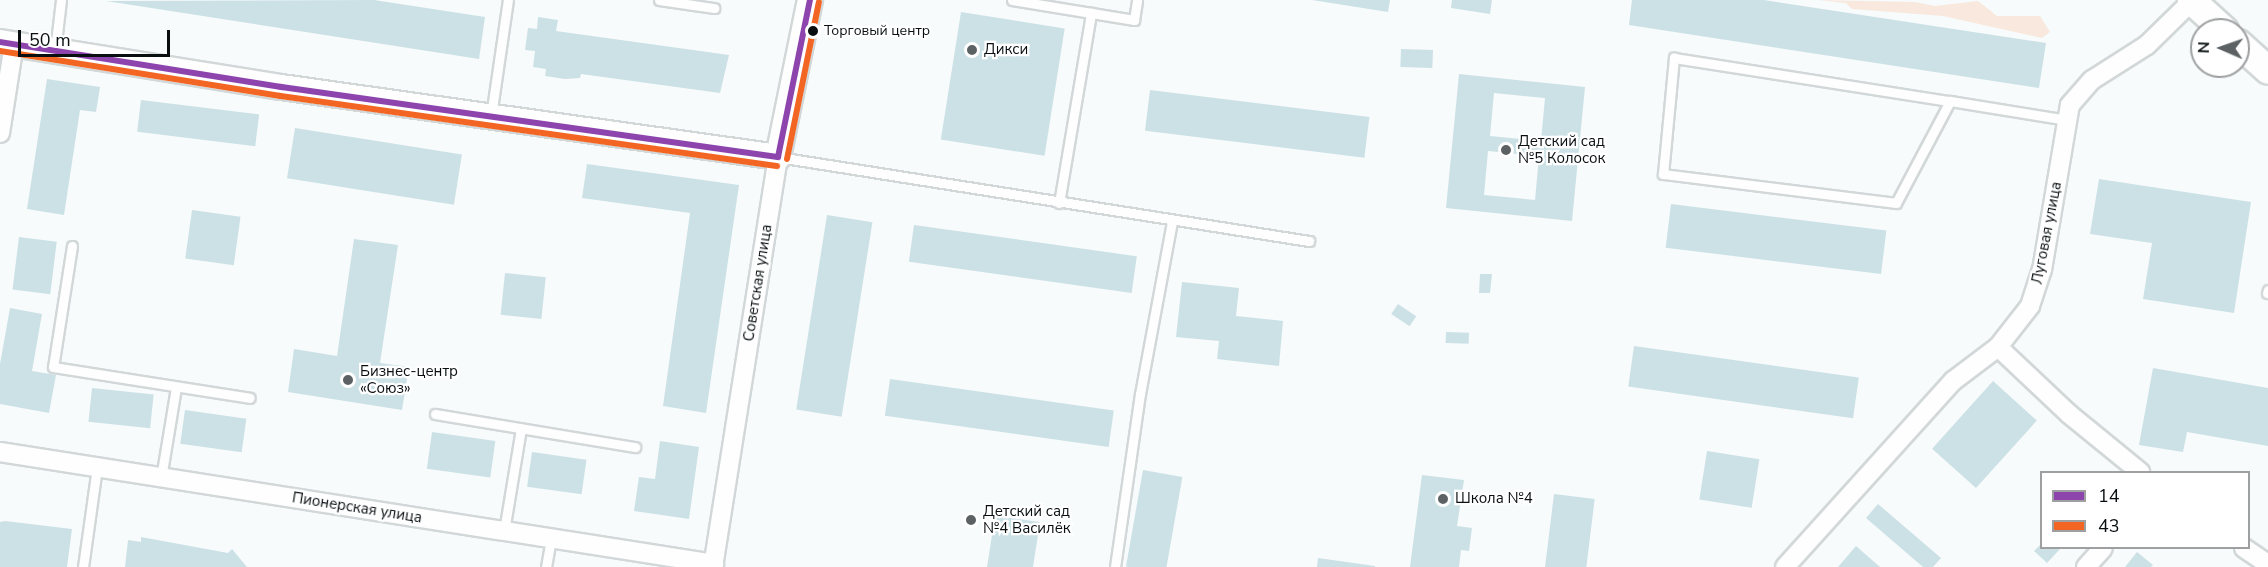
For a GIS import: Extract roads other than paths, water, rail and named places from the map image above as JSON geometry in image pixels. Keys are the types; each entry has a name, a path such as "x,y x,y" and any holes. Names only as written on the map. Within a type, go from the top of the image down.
{"main road":[{"path":"2191,1 2210,18"},
{"path":"2250,54 2268,70"}],"street":[{"name":"Советская улица","path":"714,566 778,157 810,0"},
{"name":"Луговая улица","path":"1785,567 1953,381 1998,347 2030,306 2042,270 2070,105 2092,80 2147,45 2191,1"},
{"path":"0,134 7,43 491,117 778,157"},
{"path":"1998,347 2069,414 2139,471"},
{"name":"Пионерская улица","path":"0,452 714,566"},
{"path":"2086,567 2102,549"},
{"path":"2246,549 2268,564"}],"lane":[{"path":"55,51 61,0"},
{"path":"491,117 508,0"},
{"path":"659,0 714,8"},
{"path":"1012,0 1134,20 1137,0"},
{"path":"1059,203 1091,13"},
{"path":"1950,101 1896,203 1663,174 1674,58 1950,101 2067,120"},
{"path":"778,157 1309,242"},
{"path":"1115,567 1140,394 1172,221"},
{"path":"72,246 53,367 250,398"},
{"path":"161,478 176,387"},
{"path":"435,414 635,447"},
{"path":"504,531 521,428"},
{"path":"83,567 97,468"},
{"path":"546,567 550,539"}],"place":[{"name":"Торговый центр","path":"813,31"},
{"name":"Дикси","path":"972,50"},
{"name":"Детский сад №5 Колосок","path":"1506,150"},
{"name":"Бизнес-центр «Союз»","path":"348,380"},
{"name":"Школа №4","path":"1443,499"},
{"name":"Детский сад №4 Василёк","path":"971,520"}]}
